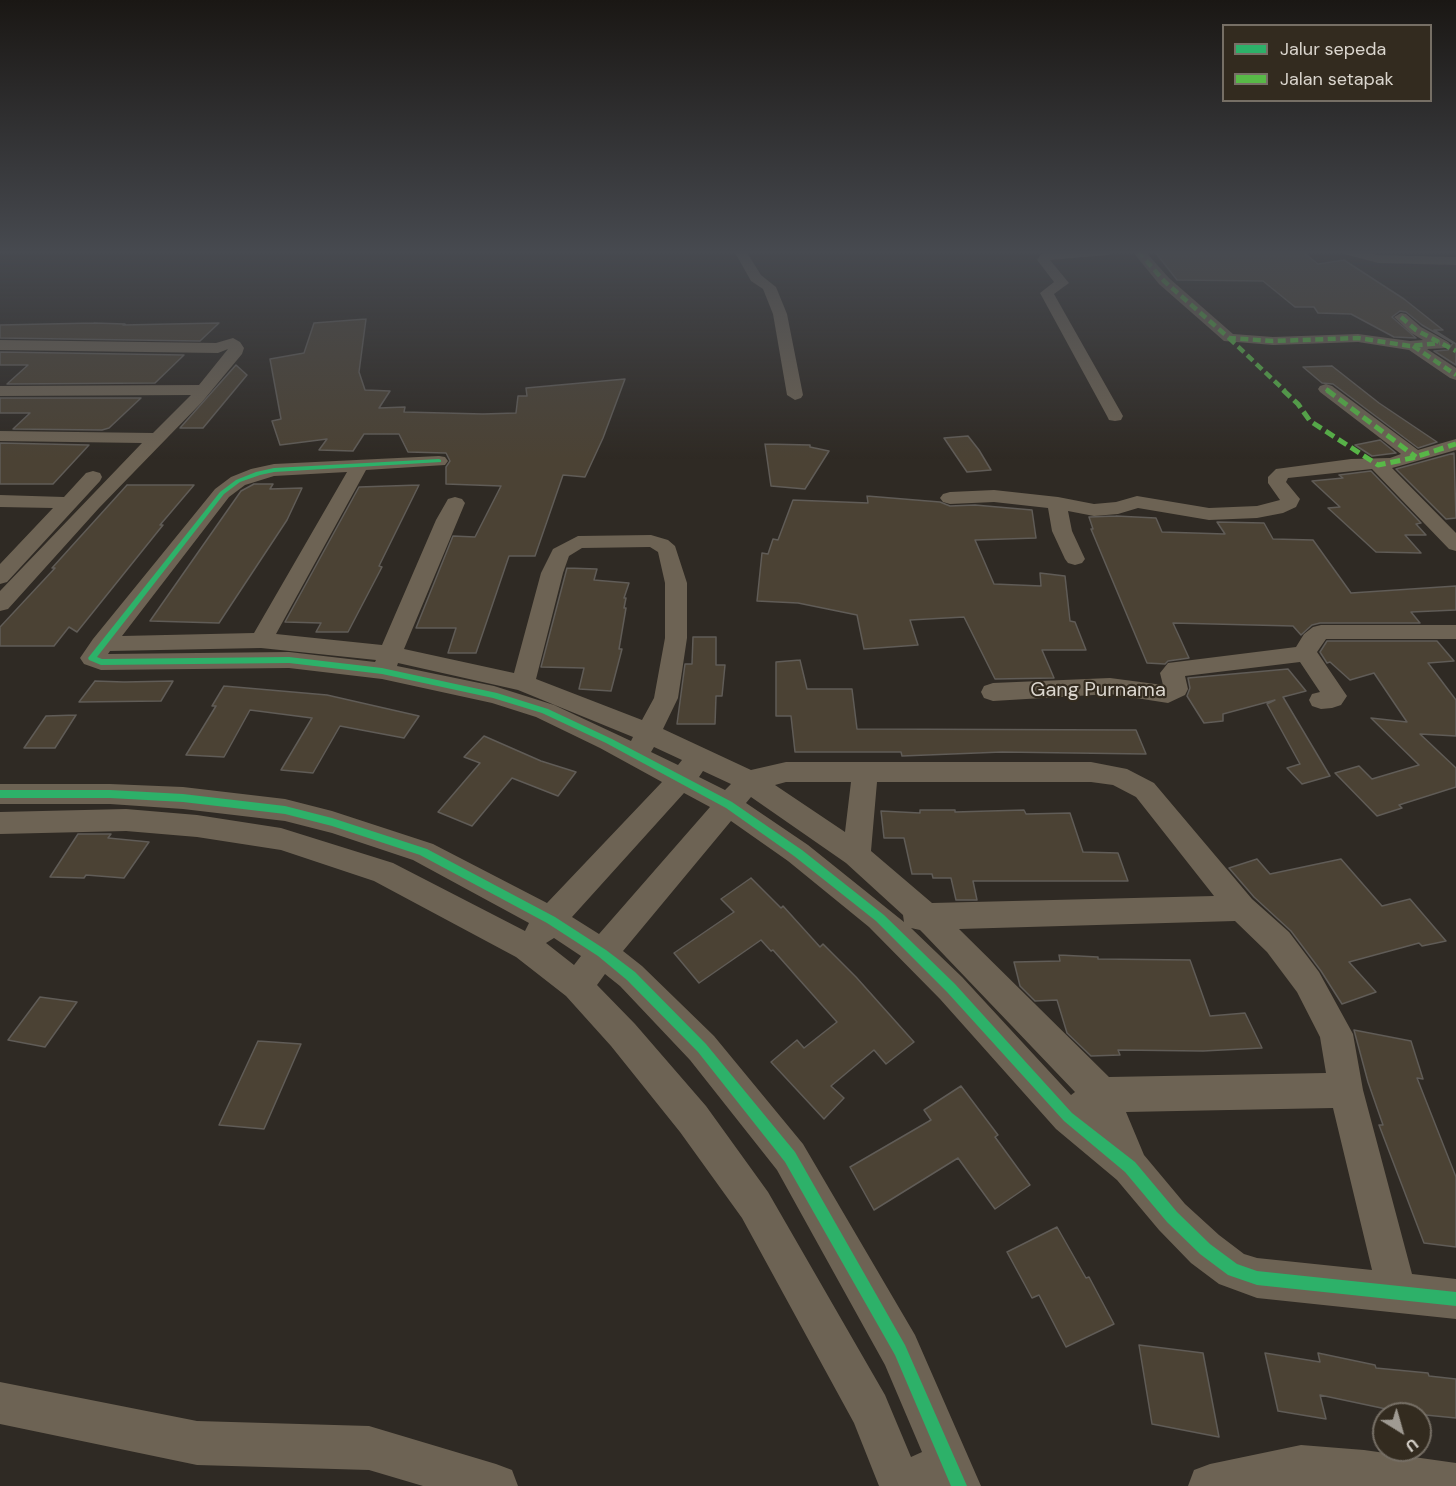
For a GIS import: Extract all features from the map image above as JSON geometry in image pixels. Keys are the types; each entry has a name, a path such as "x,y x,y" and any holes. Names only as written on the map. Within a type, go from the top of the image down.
{"street":[{"path":"781,320 795,395"},
{"path":"1062,320 1115,416"},
{"path":"1209,320 1229,338 1273,340 1358,338 1413,346 1440,343"},
{"path":"1406,320 1456,351"},
{"path":"0,338 215,340 236,348 234,354 194,390 132,438 2,574"},
{"path":"0,345 226,345"},
{"path":"1413,346 1456,375"},
{"path":"1326,389 1416,457"},
{"path":"0,391 194,390"},
{"path":"0,604 156,438 194,390"},
{"path":"0,436 156,438"},
{"path":"951,498 994,496 1058,503 1094,510 1113,509 1137,502 1209,514 1257,512 1276,509 1289,503 1290,499 1277,483 1277,477 1283,473 1351,464 1378,465 1416,457 1456,444"},
{"path":"439,461 274,470 247,476 229,486 91,657 101,662 290,660 387,662 643,744"},
{"path":"261,640 360,464"},
{"path":"1378,465 1456,545"},
{"path":"0,501 68,503"},
{"path":"387,662 455,503"},
{"path":"1058,503 1058,518 1062,531 1076,559"},
{"path":"523,683 552,573 560,553 578,542 651,541 661,544 668,550 676,583 676,639 666,698 643,744"},
{"path":"1321,700 1332,699 1335,696 1305,652 1312,639 1324,631 1456,632"},
{"path":"101,644 261,640 523,683 692,768 749,781 856,855 926,916 1101,1095 1130,1167"},
{"name":"Gang Purnama","path":"993,692 1110,686 1168,694 1176,689 1172,673 1176,669 1305,652"},
{"path":"692,768 729,805 798,854 880,918 951,988 1068,1117 1130,1167 1180,1225 1205,1249 1233,1270 1257,1278 1456,1299"},
{"path":"527,947 692,768"},
{"path":"577,986 602,953 749,781 786,772 1091,772 1118,776 1146,790 1241,908 1278,942 1308,982 1330,1020 1336,1034 1346,1090 1397,1293"},
{"path":"856,855 865,773"},
{"path":"0,794 110,794 183,798 285,810 332,822 423,852 551,920 602,953 632,976 702,1048 790,1157 900,1350 953,1474 901,1486 870,1410 755,1204 693,1119 622,1035 577,986 527,947 383,872 281,839 198,826 126,820 0,823"},
{"path":"880,918 1241,908"},
{"path":"1068,1117 1101,1095 1346,1090"},
{"path":"0,1403 197,1443 369,1448 466,1482"},
{"path":"1210,1486 1301,1467 1364,1472 1456,1485"}],"building":[{"path":"366,320 359,372 365,390 390,391 379,408 405,407 404,412 516,413 518,396 527,396 526,388 625,379 603,438 585,477 563,475 535,556 509,556 476,653 448,653 456,628 416,628 453,536 475,537 501,486 446,484 446,467 450,461 446,453 408,452 399,434 364,434 353,451 319,450 327,439 280,445 272,421 281,419 270,359 304,353 314,323"},
{"path":"1363,320 1396,320 1416,338 1394,337"},
{"path":"1416,320 1431,320 1443,330 1434,330 1456,344 1456,365 1434,351 1448,350 1453,343"},
{"path":"219,323 200,341 0,338 0,325 125,324 123,325"},
{"path":"0,352 184,355 155,383 7,384 28,365 0,365"},
{"path":"236,365 247,375 203,428 180,428"},
{"path":"1332,366 1379,403 1437,442 1418,448 1333,384 1322,383 1303,367"},
{"path":"0,398 141,398 109,428 102,430 13,429 30,413 0,413"},
{"path":"968,436 991,470 967,472 944,438"},
{"path":"1380,440 1396,453 1372,456 1355,445"},
{"path":"0,443 89,445 53,484 0,484"},
{"path":"765,444 810,445 810,447 829,451 805,489 771,486"},
{"path":"1454,453 1456,518 1446,519 1396,469"},
{"path":"1371,471 1421,523 1416,524 1426,535 1405,535 1421,553 1376,552 1328,508 1340,507 1312,481 1343,478 1339,475"},
{"path":"254,484 273,484 270,489 302,488 287,520 219,623 150,621 241,491"},
{"path":"127,485 194,485 77,632 69,627 54,646 0,646 0,627"},
{"path":"419,485 379,566 382,567 348,632 316,632 321,623 285,622 359,487"},
{"path":"867,496 940,502 950,506 975,505 1032,510 1036,538 975,540 994,584 1041,586 1040,573 1065,576 1070,621 1075,622 1086,650 1042,650 1054,678 995,679 964,617 910,620 918,645 864,649 857,615 798,603 757,601 762,553 768,554 773,539 778,540 793,500 868,503"},
{"path":"1089,517 1156,518 1162,532 1225,534 1217,522 1264,523 1273,539 1313,540 1351,593 1456,586 1456,610 1411,612 1420,623 1320,623 1312,625 1301,635 1293,626 1173,623 1189,658 1168,661 1165,664 1147,663 1091,529 1093,529"},
{"path":"567,568 597,569 594,580 629,583 624,598 626,598 624,608 626,608 619,649 622,649 611,691 579,689 584,668 541,667"},
{"path":"693,637 716,637 716,665 725,665 722,696 716,696 715,724 677,724 685,664 692,664"},
{"path":"1327,641 1437,641 1454,661 1428,663 1456,700 1456,736 1420,734 1456,768 1456,787 1399,805 1402,808 1377,816 1335,773 1359,766 1372,779 1419,765 1371,718 1407,722 1374,673 1350,680 1330,662 1327,663 1320,652"},
{"path":"800,660 807,689 852,689 857,729 1136,730 1146,754 1002,752 902,756 901,752 795,752 791,716 776,716 776,662"},
{"path":"1288,669 1306,691 1283,697 1330,776 1302,784 1287,768 1300,764 1267,704 1275,700 1223,714 1223,721 1204,723 1187,696 1190,688 1188,678"},
{"path":"95,681 173,681 161,701 79,702"},
{"path":"224,686 327,695 419,716 404,738 340,726 313,773 281,770 312,718 250,710 224,757 186,755 216,706 212,706"},
{"path":"76,715 55,748 24,748 46,716"},
{"path":"484,736 541,761 576,772 558,796 512,778 472,826 438,812 480,763 464,757"},
{"path":"920,810 955,810 955,812 1024,810 1026,814 1070,813 1083,852 1118,853 1128,881 973,881 977,900 956,900 951,878 933,878 932,874 912,874 904,838 884,838 881,811 920,813"},
{"path":"78,834 111,834 108,838 149,842 124,878 86,875 84,878 50,877"},
{"path":"1257,859 1270,874 1341,859 1382,906 1410,899 1446,941 1422,946 1419,943 1349,962 1376,992 1342,1004 1291,931 1254,897 1229,868"},
{"path":"751,878 781,908 783,906 820,947 823,944 856,977 914,1042 886,1064 874,1050 831,1086 844,1098 824,1119 771,1062 797,1040 804,1048 837,1022 773,950 771,951 761,940 699,983 674,953 734,912 721,899"},
{"path":"1059,955 1098,957 1098,959 1190,960 1210,1016 1245,1013 1262,1048 1203,1051 1118,1050 1120,1055 1091,1056 1067,1033 1057,1000 1035,1001 1020,986 1014,962 1060,961"},
{"path":"40,997 77,1002 45,1047 8,1040"},
{"path":"1354,1030 1411,1041 1423,1079 1417,1078 1456,1177 1456,1247 1424,1243 1379,1125 1383,1125"},
{"path":"258,1041 301,1044 264,1129 219,1125"},
{"path":"961,1086 998,1135 995,1137 1030,1185 995,1209 958,1158 874,1210 850,1167 931,1120 924,1110"},
{"path":"1057,1227 1086,1278 1089,1277 1114,1324 1066,1347 1039,1295 1032,1298 1007,1252"},
{"path":"1139,1345 1203,1353 1219,1437 1152,1424"},
{"path":"1265,1353 1320,1362 1318,1353 1375,1365 1376,1368 1428,1373 1429,1376 1456,1379 1456,1418 1432,1416 1432,1402 1372,1402 1372,1406 1320,1395 1326,1419 1278,1411"}],"marked path":[{"path":"1209,320 1229,338 1273,341 1358,338 1410,346 1440,343"},
{"path":"1405,320 1416,330 1456,351"},
{"path":"1229,338 1298,404 1310,421 1378,465 1412,458 1456,444"},
{"path":"1413,346 1456,375"},
{"path":"1326,389 1416,457"}],"cycle path":[{"path":"439,461 274,470 258,473 238,481 222,493 92,658 101,662 289,660 382,671 494,695 545,711 609,741 729,805 798,853 880,918 951,988 1068,1117 1130,1167 1172,1217 1205,1249 1233,1270 1257,1278 1456,1299"},
{"path":"0,794 110,794 183,798 285,810 332,822 423,852 551,920 602,953 631,976 702,1048 790,1157 900,1350 959,1486"}]}
